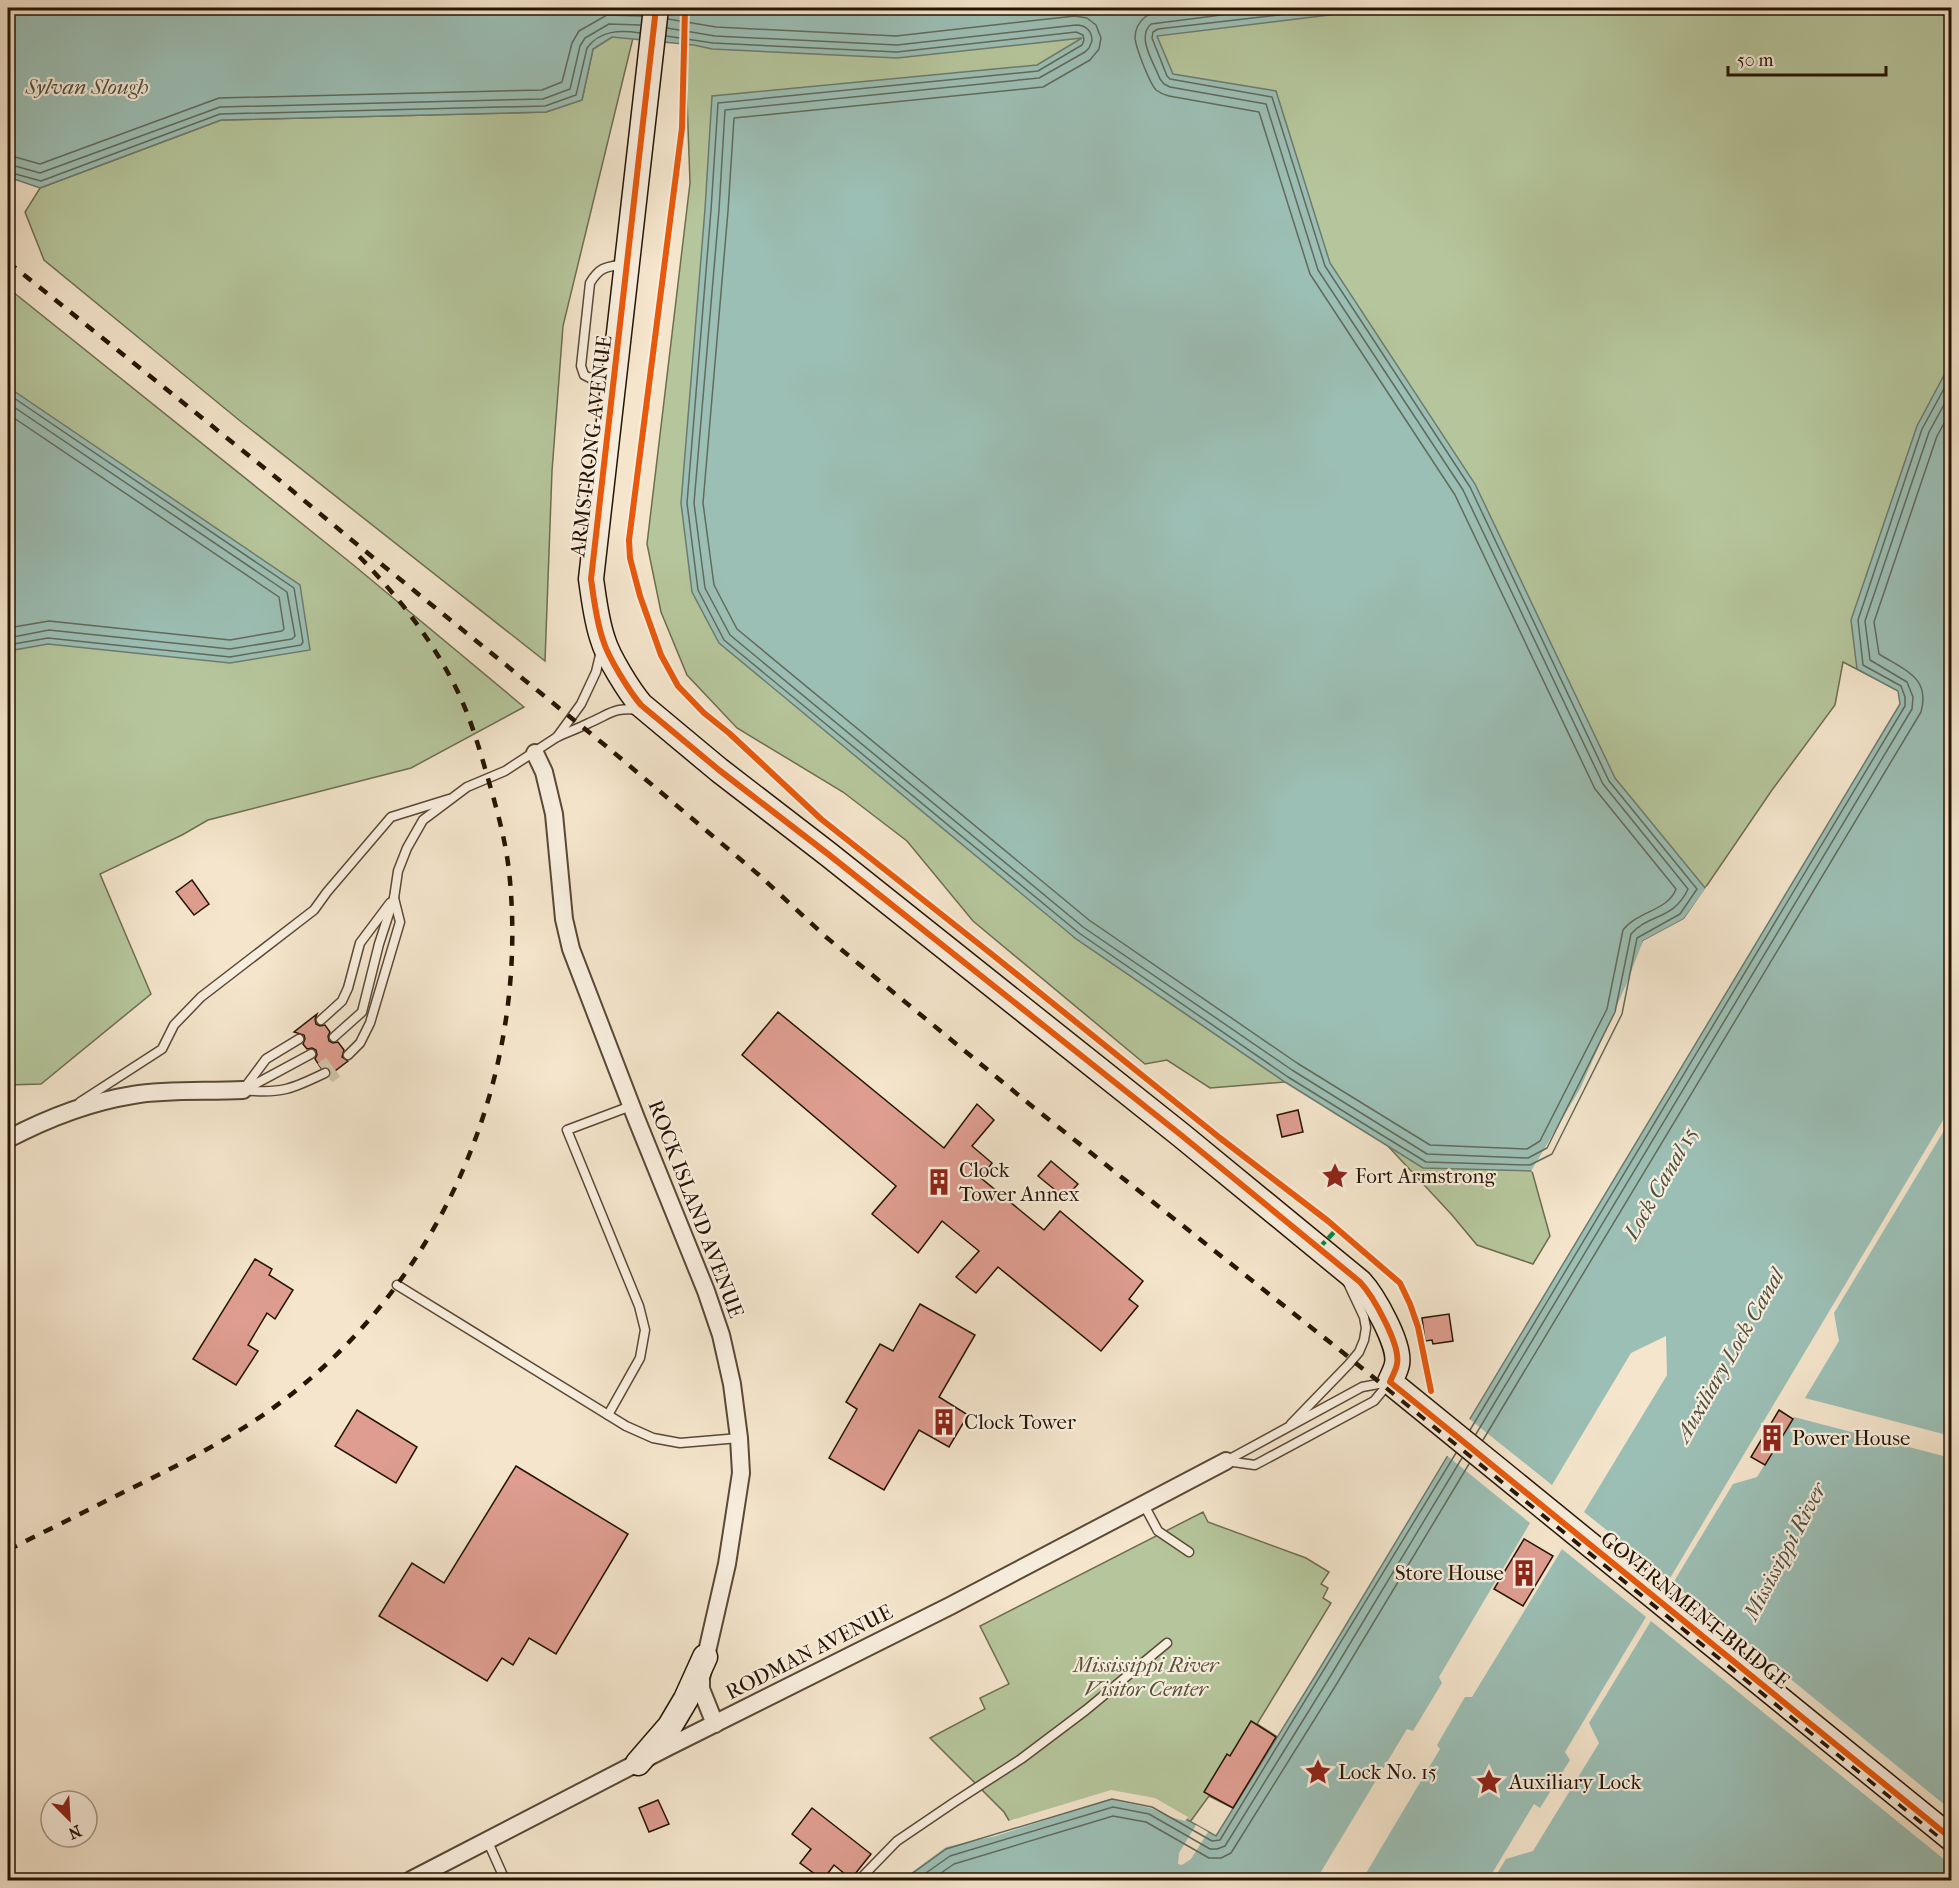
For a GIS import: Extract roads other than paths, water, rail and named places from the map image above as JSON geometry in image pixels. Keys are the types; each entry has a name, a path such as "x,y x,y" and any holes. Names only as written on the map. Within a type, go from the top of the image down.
{"street":[{"name":"ARMSTRONG AVENUE","path":"656,8 591,579 603,641 632,695 649,712 719,770 1162,1120 1368,1290 1395,1345 1397,1365 1390,1382"},
{"name":"ROCK ISLAND AVENUE","path":"535,753 544,772 554,814 564,919 571,949 709,1299 721,1335 732,1384 741,1473 727,1564 701,1678 701,1689 715,1725"},
{"path":"8,1140 57,1117 100,1102 134,1094 243,1090"},
{"name":"GOVERNMENT BRIDGE","path":"1390,1382 1952,1839"},
{"name":"RODMAN AVENUE","path":"411,1881 1226,1461"},
{"path":"639,1763 670,1726 686,1699 705,1657"}],"lane":[{"path":"615,382 592,379 584,375 581,366 590,283 604,267 628,264"},
{"path":"557,737 581,704 596,672 603,641"},
{"path":"334,1037 362,1012 379,944 394,898 399,871 423,820 448,799 467,787 505,771 557,737 591,723 610,712 624,708 649,712"},
{"path":"57,1117 162,1049 174,1025 201,997 314,910 391,817 448,799"},
{"path":"321,1020 342,1001 348,988 360,943 394,898"},
{"path":"348,1055 360,1043 370,1023 400,922 394,898"},
{"path":"243,1090 266,1059 299,1039"},
{"path":"243,1090 311,1054"},
{"path":"243,1090 261,1092 294,1088 325,1073"},
{"path":"608,1415 640,1358 645,1330 639,1306 567,1130 631,1106"},
{"name":"RODMAN AVENUE","path":"1291,1424 1349,1364 1359,1352 1364,1340 1366,1328 1364,1317 1338,1263"},
{"path":"397,1285 626,1426 653,1438 680,1443 739,1438"},
{"path":"1226,1461 1255,1465 1374,1401 1390,1382"},
{"name":"RODMAN AVENUE","path":"1226,1461 1362,1387 1390,1382"},
{"path":"1144,1505 1158,1531 1189,1552"},
{"path":"859,1881 897,1841 1021,1759 1086,1710 1167,1642"},
{"path":"488,1842 505,1881"}],"water":[{"name":"Sylvan Slough","path":"8,8 1368,8 1354,12 1157,36 1173,74 1276,91 1330,263 1475,484 1615,778 1706,889 1684,919 1643,941 1628,1016 1557,1159 1531,1171 1423,1168 1285,1082 1075,938 719,643 692,592 681,503 712,96 1037,65 1082,38 897,58 712,49 694,45 612,37 593,49 582,100 546,112 221,120 40,188 8,177"},
{"path":"1951,362 1951,1880 894,1880 943,1844 1112,1793 1154,1801 1216,1836 1317,1673 1900,704 1898,691 1857,669 1851,620 1917,426"},
{"path":"8,387 300,585 310,650 230,663 48,644 8,651"}],"tunnel":[{"path":"325,1073 333,1067"}],"railway":[{"path":"8,262 606,746 759,875 826,937 1033,1107 1341,1351 1952,1847"},
{"path":"8,1550 200,1453 243,1428 304,1384 355,1335 400,1281 438,1221 468,1158 491,1091 506,1022 512,952 510,881 504,840 477,740 454,684 433,647 409,614 354,551"}],"place":[{"name":"Fort Armstrong","path":"1335,1176"},
{"name":"Clock Tower Annex","path":"939,1182"},
{"name":"Clock Tower","path":"944,1422"},
{"name":"Power House","path":"1772,1438"},
{"name":"Store House","path":"1524,1573"},
{"name":"Lock No. 15","path":"1318,1772"},
{"name":"Auxiliary Lock","path":"1489,1782"}],"water label":[{"name":"Lock Canal 15","path":"1660,1183"},
{"name":"Auxiliary Lock Canal","path":"1729,1355"},
{"name":"Mississippi River","path":"1784,1551"}],"park label":[{"name":"Mississippi River Visitor Center","path":"1146,1677"}]}
